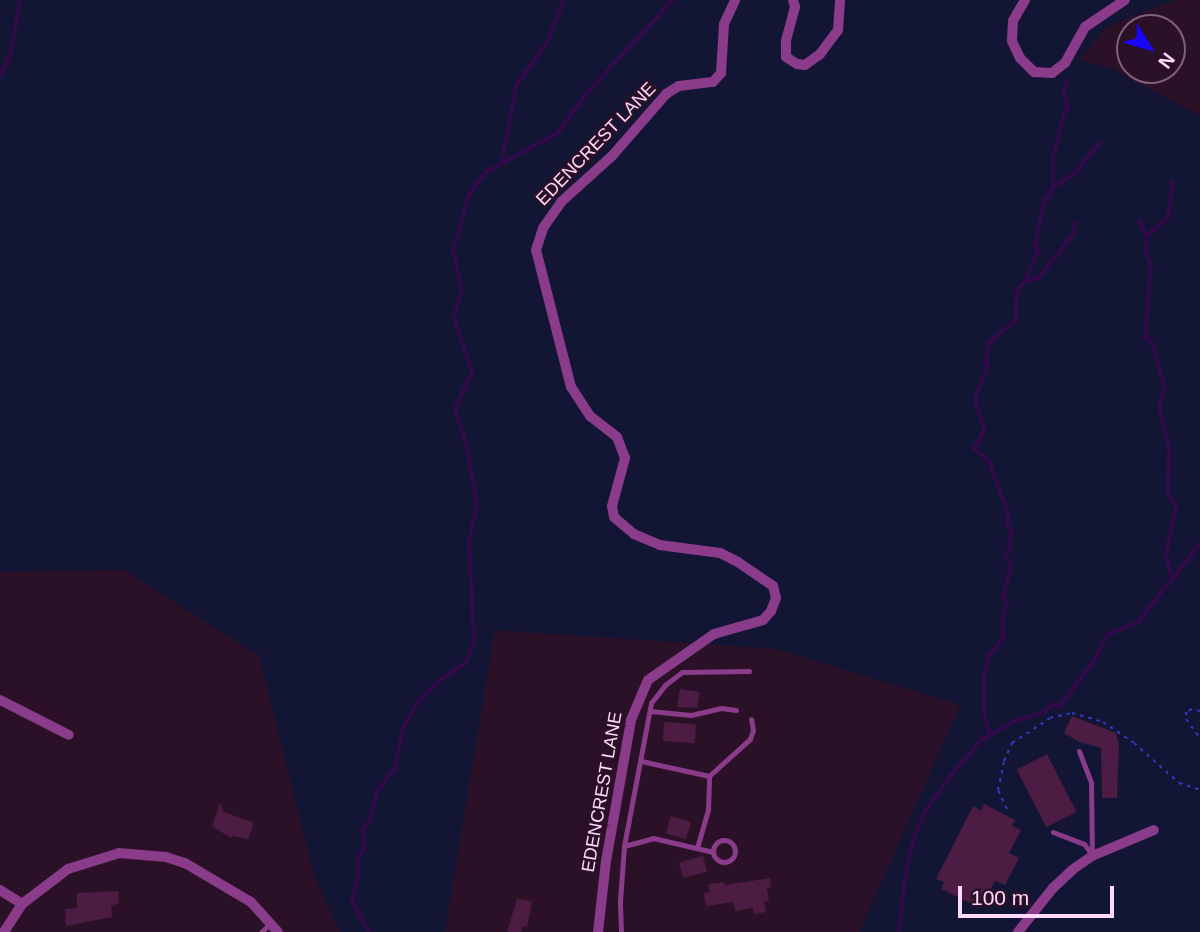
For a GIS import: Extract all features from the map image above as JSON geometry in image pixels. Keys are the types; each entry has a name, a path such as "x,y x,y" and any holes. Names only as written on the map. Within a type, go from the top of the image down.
{"street":[{"name":"EDENCREST LANE","path":"598,932 606,861 631,720 648,680 714,634 763,621 776,598 773,586 738,562 720,553 660,545 634,534 614,517 612,506 625,458 617,437 590,416 571,387 536,250 543,228 556,208 612,156 666,94 679,86 713,82 721,73 724,24 735,0"},
{"path":"793,0 795,7 786,41 786,57 797,64 805,65 820,54 838,30 840,0"},
{"path":"1025,0 1013,21 1012,41 1020,58 1034,72 1052,73 1065,62 1085,27 1125,0"},
{"path":"0,700 69,735"},
{"path":"1018,932 1053,888 1092,856 1154,830"},
{"path":"4,932 22,904 68,869 119,853 166,858 184,863 251,902 274,928"},
{"path":"0,890 22,904"}],"lane":[{"path":"621,932 624,846 651,703 665,685 682,672 749,671"},
{"path":"650,711 691,715 721,709 736,710"},
{"path":"697,848 708,810 709,776 750,739 753,730 751,719"},
{"path":"1079,751 1091,783 1092,856"},
{"path":"641,761 709,776"},
{"path":"1053,832 1084,844 1092,856"},
{"path":"624,846 653,838 713,852"},
{"path":"725,840 734,845 736,852 730,862 723,863 716,859 713,852 718,842 725,840"},
{"path":"261,932 274,928"}],"path":[{"path":"1200,711 1192,709 1186,712 1186,719 1200,738"}],"shaded area":[{"path":"0,0 1175,0 1139,14 1116,14 1116,23 1108,26 1079,60 1116,71 1116,84 1140,84 1200,116 1200,932 859,932 960,705 776,649 495,630 445,932 340,932 314,875 259,656 124,570 0,572"}],"building":[{"path":"680,689 700,692 697,708 677,707"},
{"path":"1072,716 1116,733 1119,745 1117,798 1102,798 1101,748 1080,742 1064,733"},
{"path":"664,722 696,724 695,743 663,741"},
{"path":"1047,754 1077,812 1046,827 1017,769"},
{"path":"220,803 224,812 254,823 248,839 231,838 212,826"},
{"path":"984,804 1015,820 1012,826 1021,830 1009,853 1019,858 1005,885 995,881 983,902 975,897 972,904 941,889 944,882 936,879 973,806 981,811"},
{"path":"671,816 691,822 686,839 666,833"},
{"path":"703,856 707,871 683,878 679,862"},
{"path":"770,878 771,887 767,888 769,901 764,901 766,912 754,914 753,908 735,911 734,902 706,906 704,893 710,892 708,884 724,882 725,885"},
{"path":"118,891 119,903 111,906 112,917 66,926 65,909 77,908 77,893"},
{"path":"517,899 532,901 527,927 523,926 521,932 507,932"}],"waterway":[{"path":"0,76 11,52 20,0"},
{"path":"502,161 516,86 548,41 564,0"},
{"path":"369,932 352,901 358,878 358,858 364,849 363,830 370,820 377,791 395,769 403,728 420,699 443,678 466,663 474,642 469,541 477,506 467,447 455,409 472,372 454,319 462,290 453,251 469,195 486,172 558,133 586,94 673,0"},
{"path":"990,735 984,712 984,677 989,656 1004,637 1002,623 1007,602 1003,597 1011,566 1005,555 1010,550 1012,530 1007,526 1008,513 989,462 974,449 984,431 975,399 988,365 985,363 990,342 1016,319 1017,290 1025,281 1038,250 1035,248 1044,201 1048,199 1053,187 1053,158 1064,113 1068,110 1063,90 1067,82"},
{"path":"1054,187 1074,174 1099,143"},
{"path":"1172,580 1166,554 1176,506 1168,495 1169,449 1160,410 1165,388 1152,343 1145,337 1151,265 1146,253 1147,236 1168,218 1173,182"},
{"path":"1139,220 1147,236"},
{"path":"1025,281 1038,278 1073,234 1075,223"},
{"path":"899,932 906,871 914,838 925,812 947,780 981,740 1015,721 1044,712 1054,704 1060,707 1095,659 1107,635 1138,622 1200,544"}]}
